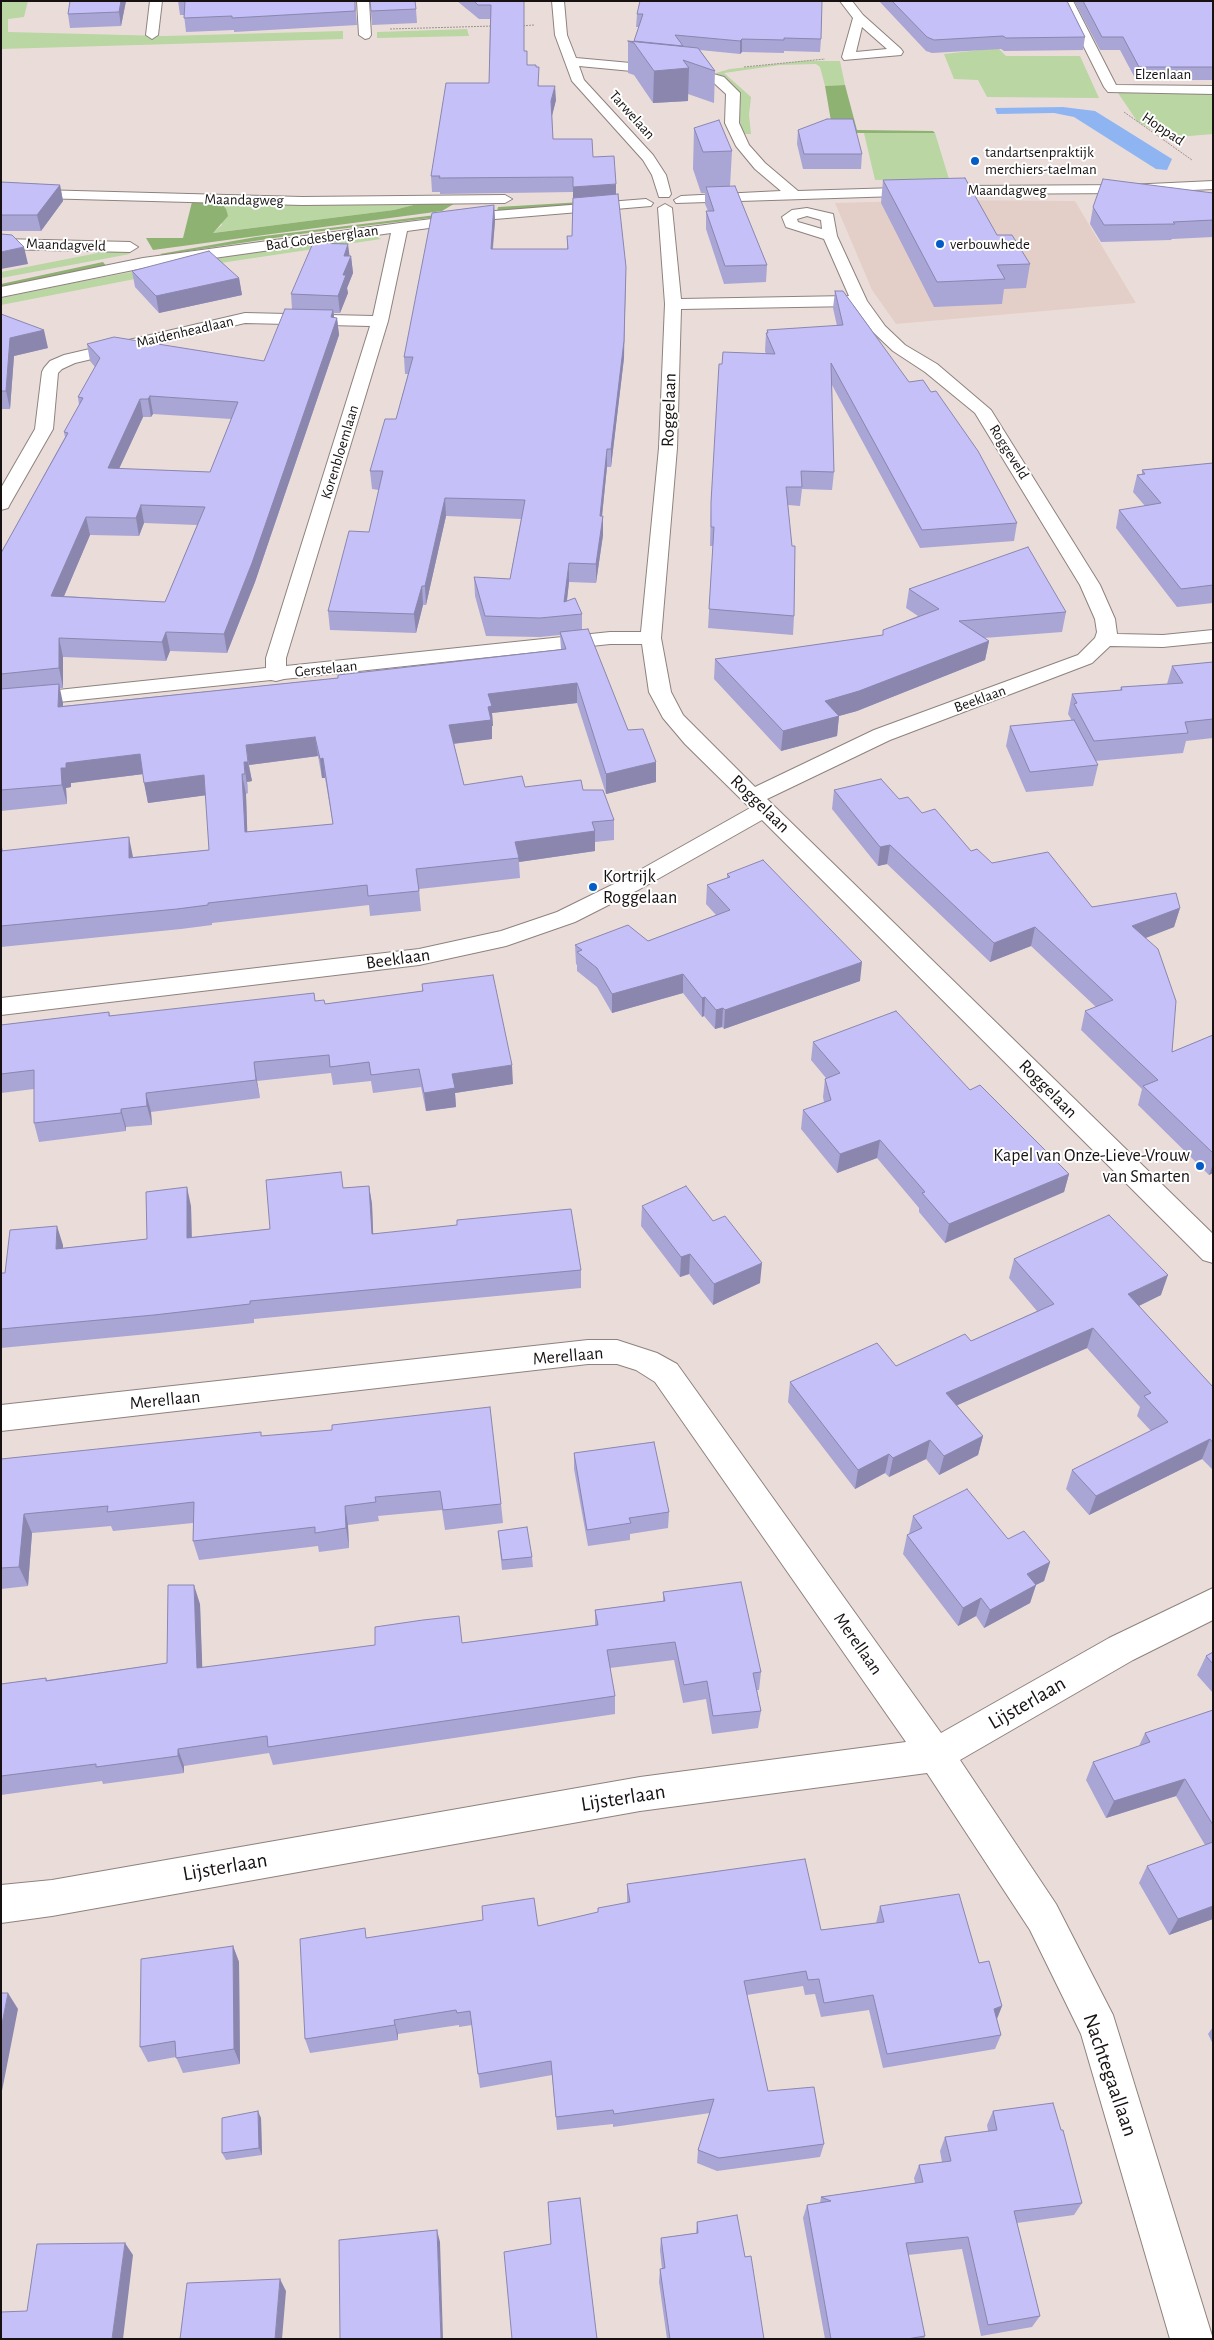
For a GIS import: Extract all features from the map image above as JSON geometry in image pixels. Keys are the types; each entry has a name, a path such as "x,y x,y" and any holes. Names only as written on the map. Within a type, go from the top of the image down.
{"street":[{"path":"152,35 156,1"},
{"path":"363,1 365,33"},
{"name":"Tarwelaan","path":"558,1 559,24 578,81 648,158 659,175 670,201"},
{"path":"846,1 859,18 897,52 848,57 859,18"},
{"path":"1067,1 1110,87 1113,89"},
{"name":"Tarwelaan","path":"570,61 709,76 723,83 733,93 732,123 743,146 760,166 794,195"},
{"name":"Elzenlaan","path":"1113,89 1213,90"},
{"name":"Maandagweg","path":"646,203 655,208 670,201 794,195 962,190 1128,189 1213,185"},
{"name":"Maandagweg","path":"1,193 302,201 607,196"},
{"path":"487,199 495,215"},
{"name":"Roggelaan","path":"670,201 672,304 668,448 651,638 660,692 674,718 1213,1252"},
{"name":"Bad Godesberglaan","path":"1,292 143,263 400,227 495,215 646,203"},
{"name":"Korenbloemlaan","path":"276,675 276,658 380,321 400,227"},
{"name":"Roggeveld","path":"830,236 859,301 879,329 899,348 931,368 982,410 1090,585 1105,619 1107,632 1105,640"},
{"name":"Maandagveld","path":"1,244 130,247"},
{"path":"672,304 859,301"},
{"name":"Maidenheadlaan","path":"1,504 44,429 50,372 56,365 70,358 245,318 380,321"},
{"path":"1105,640 1162,641 1213,636"},
{"name":"Gerstelaan","path":"1,702 276,675 610,638 651,638"},
{"name":"Beeklaan","path":"1,1007 419,957 506,938 566,917 599,901 759,803 882,735 1085,659 1105,640"},
{"name":"Merellaan","path":"1,1418 588,1352 617,1352 646,1361 666,1373 936,1755"},
{"name":"Lijsterlaan","path":"1,1904 52,1898 640,1794 936,1755 1121,1649 1213,1603"},
{"name":"Nachtegaallaan","path":"936,1755 1043,1917 1099,2028 1192,2339"}],"path":[{"path":"512,26 559,24"},
{"path":"365,33 494,26"},
{"path":"709,76 722,70 848,57"},
{"name":"Hoppad","path":"1113,89 1125,116 1192,160"}],"shaded area":[{"path":"944,200 1075,201 1136,303 896,324 872,290 835,203"}],"green space":[{"path":"1,1 28,1 24,17 8,19 8,32 165,36 343,31 343,39 1,49"},
{"path":"467,29 469,36 377,38 377,32"},
{"path":"998,48 1006,56 1080,56 1099,98 987,97 978,80 954,79 944,54"},
{"path":"803,61 840,61 845,85 825,86 820,67 816,64 780,65 724,73 751,97 749,115 751,134 743,134 731,85 716,73 730,69"},
{"path":"845,85 857,130 933,131 935,133 833,133 825,86"},
{"path":"1118,93 1213,94 1213,134 1166,138 1137,121"},
{"path":"864,133 935,133 949,179 875,180"},
{"path":"599,201 599,203 497,212 498,207"},
{"path":"192,202 220,202 226,209 228,216 213,233 394,210 425,202 457,202 442,211 153,250 146,238 183,238"},
{"path":"220,202 425,202 394,210 212,233 222,225"},
{"path":"485,209 480,212 314,232 160,254 256,237"},
{"path":"373,235 381,239 207,265 1,305 1,298 158,267"},
{"path":"113,250 128,251 130,254 1,278 1,272"},
{"path":"103,262 107,267 1,289 1,284"}],"water":[{"path":"1063,107 1095,111 1172,159 1167,170 1156,169 1074,117 1054,113 997,114 995,108"}],"building":[{"path":"70,1 121,1 119,12 68,14"},
{"path":"185,1 355,1 355,11 232,18 232,16 184,18"},
{"path":"370,1 415,1 416,9 371,11"},
{"path":"474,1 524,1 524,51 527,51 527,65 539,67 538,86 555,86 551,101 553,139 592,139 593,157 614,156 616,184 573,187 573,177 439,178 440,176 431,176 446,83 489,83 491,5 478,5"},
{"path":"640,1 822,1 821,39 742,39 740,41 675,35 683,46 634,41 643,14 637,14"},
{"path":"892,1 1067,1 1085,37 1006,38 1003,36 934,40 927,37"},
{"path":"1083,1 1213,1 1213,67 1139,67 1123,37 1102,37"},
{"path":"628,41 698,48 715,71 683,60 689,68 654,71 634,43"},
{"path":"827,119 853,119 862,154 804,154 798,130"},
{"path":"719,120 732,151 703,152 694,128"},
{"path":"965,178 997,235 1012,235 1030,264 997,265 1005,279 937,282 883,180"},
{"path":"1103,179 1213,193 1213,220 1173,222 1175,224 1104,225 1093,207"},
{"path":"1,182 60,185 37,215 1,215"},
{"path":"735,186 767,265 725,266 706,211 714,211 706,187"},
{"path":"618,194 626,267 624,341 611,449 607,449 600,516 603,516 596,564 569,563 564,602 575,598 582,614 540,618 485,616 474,577 510,579 525,500 445,498 425,586 422,586 414,614 328,611 349,531 369,532 383,471 370,471 385,419 396,419 413,357 404,357 432,213 494,205 491,249 568,249 567,236 572,236 573,198"},
{"path":"1,234 12,235 24,247 1,252"},
{"path":"313,243 348,244 344,256 351,256 343,275 346,275 338,296 291,294"},
{"path":"209,251 239,278 156,296 132,271"},
{"path":"835,291 843,291 909,382 923,380 931,392 936,391 978,451 1017,523 922,530 831,363 834,472 801,471 802,487 786,487 792,546 795,546 794,616 709,609 714,527 711,527 711,502 719,364 722,364 723,352 775,354 766,333 768,333 767,330 843,325"},
{"path":"285,309 333,310 331,317 337,318 252,563 224,634 166,632 162,642 59,638 59,668 1,674 1,553 68,433 64,432 83,398 78,397 100,358 87,344 114,337 264,361","holes":["150,396 238,402 210,472 108,468 140,399 148,399","141,505 205,507 165,602 51,596 86,517 136,518"]},
{"path":"1,314 44,330 10,338 6,391 1,391"},
{"path":"1213,463 1213,585 1181,589 1119,510 1161,503 1137,475 1145,474 1142,470"},
{"path":"1028,547 1066,612 959,621 989,641 859,691 825,701 839,716 783,731 715,659 883,635 883,630 939,609 909,589"},
{"path":"588,629 628,730 643,729 656,762 606,774 577,683 488,694 492,706 488,707 491,720 449,725 464,785 522,776 525,787 581,780 583,790 603,790 614,820 592,822 595,831 515,842 519,858 416,869 419,891 368,896 367,885 208,903 208,905 177,909 1,926 1,851 129,837 129,858 209,850 204,775 144,783 140,754 66,763 66,768 61,768 62,785 1,790 1,689 59,684 58,707 338,678 338,675 566,649 560,632","holes":["315,737 320,759 323,758 333,824 245,832 242,774 245,774 244,762 248,762 246,745"]},
{"path":"1213,662 1213,719 1185,722 1188,733 1094,741 1074,704 1077,703 1072,694 1122,690 1121,687 1183,683 1172,666"},
{"path":"1074,720 1098,765 1030,772 1010,726"},
{"path":"881,779 899,799 908,797 922,813 935,809 971,851 977,849 992,863 1048,852 1092,907 1176,893 1180,908 1132,926 1158,949 1176,1001 1172,1052 1213,1035 1213,1153 1143,1086 1158,1080 1085,1011 1113,1000 1035,927 994,943 890,845 880,847 834,790"},
{"path":"763,860 862,962 725,1010 723,1008 716,1010 705,997 702,998 683,974 612,994 597,968 577,952 582,950 575,945 628,925 648,941 730,910 707,885 730,877 727,874"},
{"path":"493,975 512,1065 452,1074 455,1088 424,1093 419,1069 371,1075 369,1062 330,1067 329,1055 254,1062 256,1080 146,1093 147,1106 121,1109 121,1113 34,1123 34,1070 1,1074 1,1025 109,1012 109,1016 314,993 315,1001 324,1000 325,1004 423,991 422,984"},
{"path":"896,1011 970,1090 980,1085 1069,1174 949,1224 922,1193 925,1192 880,1140 840,1154 803,1110 831,1100 825,1079 840,1073 813,1042"},
{"path":"341,1172 343,1188 369,1186 372,1234 457,1225 457,1220 571,1209 581,1270 250,1301 250,1304 154,1315 1,1329 1,1273 5,1273 10,1230 57,1226 56,1249 147,1239 146,1192 187,1187 187,1238 270,1229 266,1180"},
{"path":"686,1186 713,1221 725,1216 762,1263 714,1284 690,1254 681,1257 642,1206"},
{"path":"1109,1215 1168,1275 1128,1294 1213,1387 1213,1443 1210,1439 1096,1496 1072,1470 1168,1422 1144,1396 1151,1393 1093,1328 946,1393 983,1436 944,1456 930,1440 893,1458 889,1454 858,1470 790,1382 877,1343 896,1366 965,1334 971,1341 1054,1304 1014,1259"},
{"path":"490,1407 501,1504 443,1510 440,1491 375,1497 376,1502 345,1506 346,1528 315,1533 315,1527 193,1541 194,1502 107,1512 108,1506 24,1514 19,1567 1,1568 1,1459 261,1432 261,1436 332,1430 332,1425"},
{"path":"654,1442 669,1512 629,1518 631,1523 587,1530 574,1453"},
{"path":"967,1489 1008,1539 1024,1531 1050,1562 1027,1574 1036,1585 990,1610 981,1598 963,1608 907,1535 922,1528 913,1516"},
{"path":"527,1527 532,1557 502,1560 498,1531"},
{"path":"741,1582 761,1672 753,1673 761,1711 713,1716 707,1681 684,1685 675,1642 607,1650 615,1696 268,1747 267,1736 178,1749 178,1756 96,1767 96,1764 1,1776 1,1684 46,1678 46,1681 167,1663 168,1585 194,1585 197,1668 375,1645 375,1627 459,1616 462,1643 598,1625 595,1610 665,1601 663,1592"},
{"path":"1213,1652 1213,1664 1206,1656"},
{"path":"1213,1710 1213,1825 1185,1779 1114,1801 1093,1762 1150,1742 1145,1733"},
{"path":"1213,1842 1213,1906 1178,1919 1147,1866"},
{"path":"805,1859 821,1930 884,1922 880,1906 959,1894 979,1963 989,1961 1002,2006 994,2009 1001,2035 887,2054 873,1995 824,2003 819,1979 808,1980 806,1971 744,1981 768,2091 814,2087 824,2144 719,2158 698,2150 714,2099 614,2114 613,2110 556,2117 551,2061 478,2074 470,2011 457,2013 456,2010 394,2020 395,2025 305,2039 300,1939 365,1928 366,1938 483,1920 482,1906 534,1898 538,1926 598,1912 598,1908 630,1902 627,1884"},
{"path":"233,1946 234,2049 176,2058 175,2041 140,2047 141,1959"},
{"path":"1,1993 8,1993 1,2029"},
{"path":"1053,2103 1061,2130 1063,2130 1082,2203 1014,2211 1040,2316 988,2325 968,2237 906,2243 925,2336 907,2339 831,2339 807,2205 831,2201 821,2197 923,2182 919,2165 951,2161 945,2137 997,2130 993,2111"},
{"path":"258,2111 259,2148 222,2153 222,2118"},
{"path":"580,2198 597,2339 512,2339 504,2252 551,2244 548,2202"},
{"path":"737,2215 745,2257 751,2256 764,2339 670,2339 660,2269 665,2268 661,2238 698,2233 697,2222"},
{"path":"437,2230 441,2339 340,2339 339,2240"},
{"path":"125,2243 112,2339 1,2339 1,2312 27,2311 37,2244"},
{"path":"280,2279 275,2339 180,2339 187,2283"}],"place":[{"name":"tandartsenpraktijk merchiers-taelman","path":"975,161"},
{"name":"verbouwhede","path":"940,244"},
{"name":"Kortrijk Roggelaan","path":"593,887"},
{"name":"Kapel van Onze-Lieve-Vrouw van Smarten","path":"1200,1166"}]}
